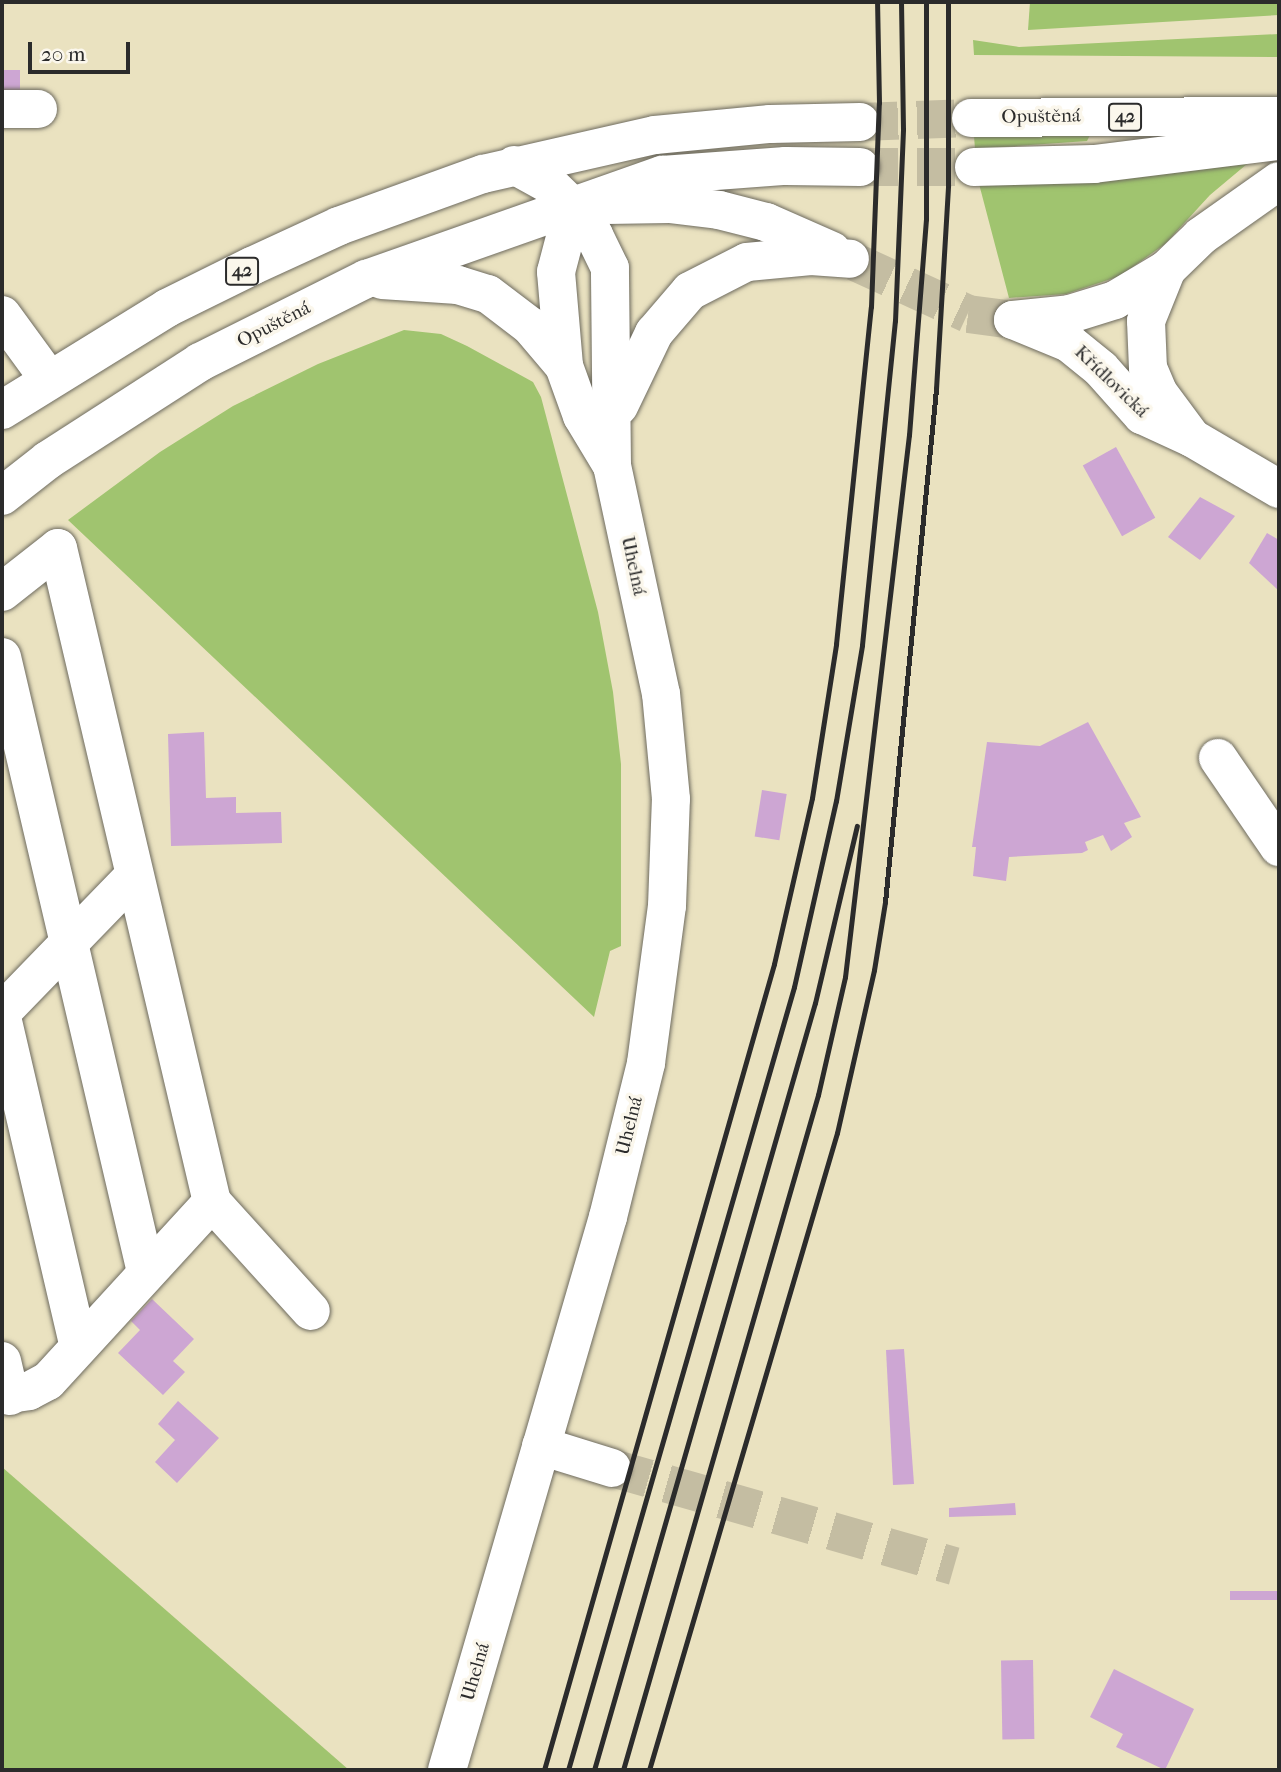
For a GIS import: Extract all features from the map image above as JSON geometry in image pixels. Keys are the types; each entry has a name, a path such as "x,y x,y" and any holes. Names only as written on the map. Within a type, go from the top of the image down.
{"main road":[{"name":"Opuštěná","path":"971,118 1279,116"},
{"name":"42","path":"2,411 48,378 167,308 264,260 339,226 514,165 654,135 770,124 860,122"},
{"name":"42","path":"974,167 1094,164 1279,141"},
{"path":"514,165 550,185 573,207"},
{"name":"Opuštěná","path":"2,496 48,460 200,362 366,279 662,175 786,166 860,167"},
{"path":"1192,438 1158,392 1148,368 1146,321 1167,269 1210,229 1279,181"},
{"name":"Opuštěná","path":"573,207 645,204 719,210 766,222 853,261 811,256 747,262 691,291 654,333 610,423"},
{"name":"Uhelná","path":"573,207 556,272 564,366 582,416 612,466"},
{"name":"Uhelná","path":"447,1770 608,1217 646,1063 667,906 671,799 661,694 612,466 610,423 613,332 610,268 594,235 573,207"},
{"name":"Křídlovická","path":"1167,269 1093,308 1013,320 1069,342 1101,369 1142,415 1192,438 1279,489"},
{"path":"366,279 458,285 488,294 530,326 564,366"},
{"path":"2,316 48,378"},
{"path":"2,592 58,548 212,1202 311,1311"},
{"path":"2,657 146,1272"},
{"path":"1218,758 1279,847"},
{"path":"79,1344 2,1015 134,876"},
{"path":"5,1384 48,1381 79,1344 212,1202"},
{"path":"541,1446 612,1468"}],"green space":[{"path":"1030,2 1279,2 1279,15 1028,30"},
{"path":"1279,34 1279,57 974,55 973,40 1019,47"},
{"path":"1090,135 1087,141 975,149 974,136"},
{"path":"1247,164 1210,195 1165,244 1120,276 1066,294 1009,298 978,180"},
{"path":"404,330 441,334 467,346 533,382 541,397 598,612 613,692 621,764 621,946 610,951 594,1017 68,520 160,452 233,406 318,364"},
{"path":"2,1467 349,1770 2,1770"}],"building":[{"path":"2,70 20,70 20,98 2,98"},
{"path":"1116,447 1155,518 1122,536 1083,465"},
{"path":"1200,497 1235,516 1200,560 1168,537"},
{"path":"1267,533 1279,540 1279,591 1249,563"},
{"path":"1088,722 1141,817 1124,823 1132,837 1111,851 1103,835 1085,842 1088,850 1082,853 1009,857 1006,881 973,876 976,847 972,847 987,742 1040,746"},
{"path":"204,732 206,798 236,797 236,813 281,812 282,843 171,846 168,734"},
{"path":"762,790 787,794 779,840 755,836"},
{"path":"152,1299 194,1339 173,1361 185,1372 163,1395 118,1353 140,1330 131,1321"},
{"path":"904,1349 914,1484 893,1485 886,1350"},
{"path":"178,1401 219,1438 177,1483 155,1462 175,1440 158,1424"},
{"path":"1015,1503 1016,1515 949,1517 949,1508"},
{"path":"1230,1591 1279,1591 1279,1600 1230,1600"},
{"path":"1033,1660 1034,1739 1002,1740 1001,1661"},
{"path":"1114,1669 1194,1709 1165,1770 1116,1747 1123,1734 1090,1717"}],"tunnel":[{"path":"860,122 971,118"},
{"path":"860,167 974,167"},
{"path":"855,262 968,314 1013,320"},
{"path":"612,1468 954,1566"}],"railway":[{"path":"544,1770 774,964 812,798 836,644 871,307 879,103 877,2"},
{"path":"568,1770 794,987 836,801 862,645 895,321 903,129 901,2"},
{"path":"623,1770 818,1095 845,977 909,435 926,219 926,2"},
{"path":"649,1770 837,1133 874,970 885,902 936,389 948,185 948,2"},
{"path":"594,1770 815,1003 857,826"}]}
